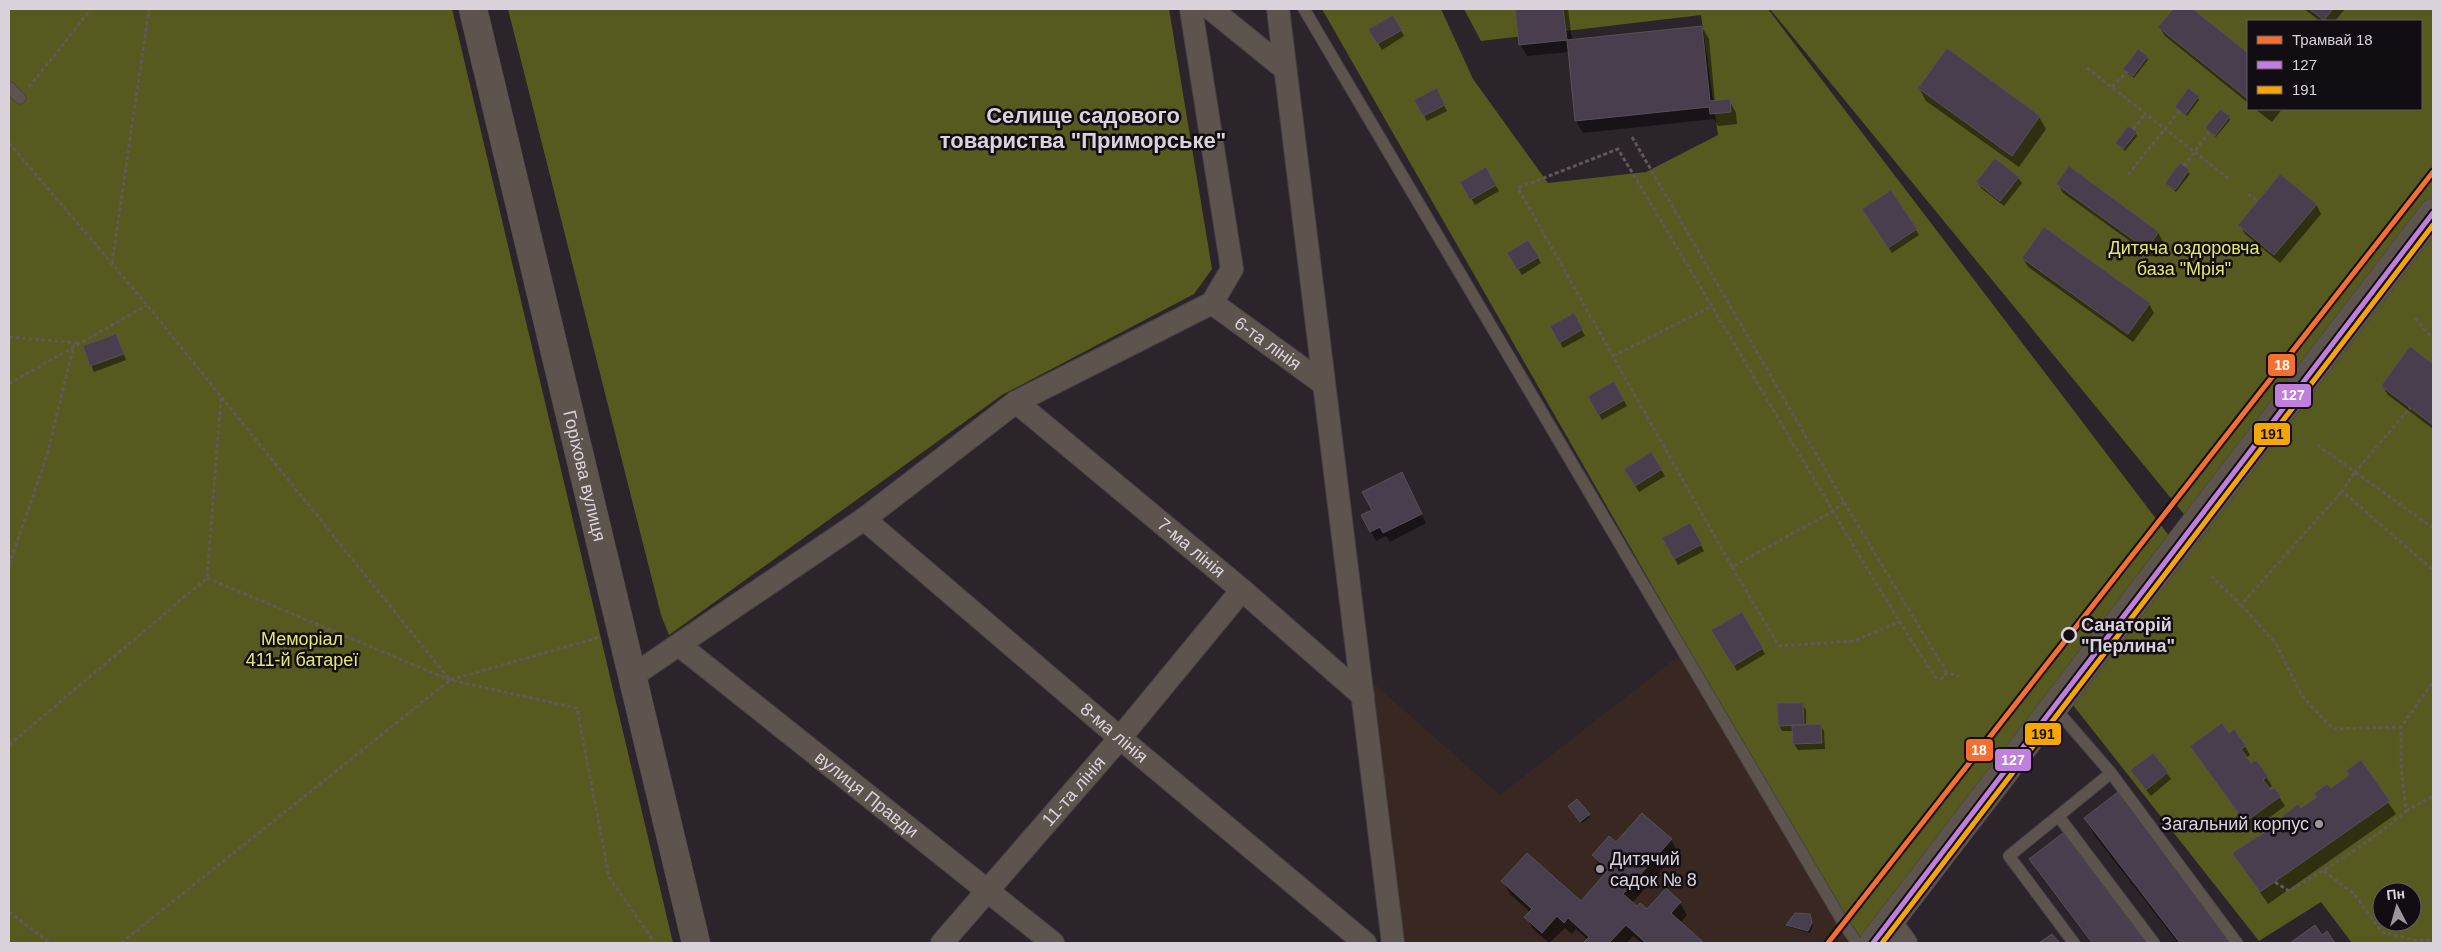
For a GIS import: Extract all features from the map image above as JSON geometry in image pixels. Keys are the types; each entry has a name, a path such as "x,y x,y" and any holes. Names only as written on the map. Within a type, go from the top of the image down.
{"street":[{"name":"Горіхова вулиця","path":"473,9 696,943"},
{"path":"631,677 864,519 1016,402 1212,303 1232,269 1191,9"},
{"path":"1211,9 1285,69"},
{"path":"1278,9 1393,943"},
{"path":"1873,943 2433,213"},
{"name":"6-та лінія","path":"1212,303 1324,384"},
{"name":"7-ма лінія","path":"1016,402 1242,590 1363,696"},
{"name":"8-ма лінія","path":"864,519 1120,738 1365,943"},
{"name":"11-та лінія","path":"942,943 1120,738 1242,590"},
{"name":"вулиця Правди","path":"679,646 1054,943"},
{"path":"1890,921 1906,943"}],"lane":[{"path":"1304,9 1839,916 1857,943"},
{"path":"9,87 20,98"},
{"path":"2054,707 2111,773 2237,943"},
{"path":"2074,943 2009,856 2111,773"},
{"path":"2059,817 2154,943"}],"path":[{"path":"20,98 91,9"},
{"path":"112,264 149,9"},
{"path":"2087,68 2229,179"},
{"path":"2112,87 2128,72"},
{"path":"2128,175 2166,130 2180,110"},
{"path":"2132,129 2146,114"},
{"path":"2184,166 2210,132"},
{"path":"1632,137 1844,502 1947,672 1960,676"},
{"path":"9,143 147,304 450,680"},
{"path":"1899,622 1853,641 1779,646 1732,567 1518,188 1618,148 1899,622 1936,678 1941,679 1947,672"},
{"path":"2248,194 2258,201"},
{"path":"9,384 147,304"},
{"path":"1613,356 1712,306"},
{"path":"2415,318 2433,339"},
{"path":"9,337 76,344"},
{"path":"9,565 47,455 76,344"},
{"path":"9,746 207,578 221,397"},
{"path":"2241,604 2342,491 2355,472 2410,408"},
{"path":"2318,445 2433,528"},
{"path":"2342,491 2433,570"},
{"path":"1732,567 1833,511 1844,502"},
{"path":"2211,576 2241,604 2276,644 2302,696 2332,729 2401,727"},
{"path":"207,578 450,680 577,708 609,877 653,940 652,943"},
{"path":"121,943 450,680 620,631"},
{"path":"2406,811 2401,765 2401,727 2433,682"},
{"path":"2275,882 2289,891 2324,871 2378,835 2406,811 2433,796"},
{"path":"2324,871 2354,894 2382,932 2418,941 2433,939"},
{"path":"9,912 50,943"}],"shaded area":[{"name":"Дитячий садок № 8","path":"1679,656 1851,943 1400,943 1373,683 1500,795"}],"green space":[{"name":"Меморіал 411-й батареї","path":"9,9 452,9 673,943 9,943"},
{"path":"508,9 1169,9 1212,269 1194,294 1002,395 669,635 661,615"},
{"path":"1322,9 1441,9 1473,79 1548,183 1646,172 1718,135 1701,15 1481,41 1464,9 1768,9 2173,541 1863,943 1822,882"},
{"name":"Дитяча оздоровча база \"Мрія\"","path":"1770,9 2433,9 2433,202 2188,519"},
{"path":"2433,229 2433,943 2352,943 2321,902 2259,941 2069,700"}],"building":[{"path":"1515,9 1563,9 1567,40 1519,45"},
{"path":"2173,9 2193,9 2247,52 2247,98 2158,27"},
{"path":"2309,9 2333,9 2324,20"},
{"path":"1393,15 1402,30 1377,44 1368,29"},
{"path":"1702,26 1710,101 1730,99 1731,112 1710,114 1709,107 1575,121 1567,40"},
{"path":"1947,48 2040,116 2012,156 1918,88"},
{"path":"2138,49 2148,56 2133,76 2123,69"},
{"path":"1437,88 1445,105 1423,116 1414,100"},
{"path":"2188,88 2199,96 2185,115 2175,107"},
{"path":"2220,109 2230,116 2215,136 2205,128"},
{"path":"2128,126 2137,132 2123,149 2115,143"},
{"path":"1995,158 2019,177 2000,201 1976,182"},
{"path":"2180,163 2189,170 2175,190 2165,183"},
{"path":"2069,166 2159,232 2146,249 2056,184"},
{"path":"1486,167 1496,185 1470,200 1460,182"},
{"path":"2280,174 2317,204 2274,255 2238,225"},
{"path":"1891,190 1917,229 1888,248 1862,209"},
{"path":"2044,227 2150,303 2128,334 2022,258"},
{"path":"1528,240 1539,257 1517,270 1507,253"},
{"path":"1574,313 1583,329 1559,343 1550,326"},
{"path":"116,334 124,354 90,366 83,346"},
{"path":"2410,346 2433,364 2433,425 2381,386"},
{"path":"1614,381 1624,400 1598,415 1588,396"},
{"path":"1651,452 1662,469 1635,486 1624,469"},
{"path":"1402,472 1422,514 1383,533 1380,527 1370,532 1361,515 1372,510 1362,492"},
{"path":"1690,523 1702,544 1674,559 1662,538"},
{"path":"1742,612 1763,648 1733,666 1711,630"},
{"path":"1777,703 1803,703 1804,725 1778,726"},
{"path":"2222,723 2229,733 2234,729 2246,746 2241,749 2251,763 2256,760 2268,776 2263,780 2271,790 2274,788 2281,796 2245,822 2190,746"},
{"path":"1821,724 1822,743 1793,744 1792,725"},
{"path":"2153,753 2168,772 2146,790 2130,770"},
{"name":"Загальний корпус","path":"2361,760 2390,801 2260,892 2232,853 2285,819 2283,816 2298,804 2301,808 2317,797 2314,793 2327,784 2331,788 2349,775 2346,771"},
{"path":"2118,792 2234,943 2180,943 2084,818"},
{"path":"1577,799 1590,814 1580,822 1568,806"},
{"path":"1642,813 1672,839 1623,894 1637,906 1640,903 1647,909 1666,888 1681,902 1671,913 1704,943 1646,943 1626,925 1609,943 1583,943 1589,937 1568,918 1564,923 1557,916 1542,933 1524,917 1532,909 1501,881 1527,853 1581,901 1608,870 1592,855 1609,836 1616,842"},
{"path":"2063,833 2146,943 2092,943 2029,859"},
{"path":"1795,913 1810,914 1812,923 1808,931 1786,925"},
{"path":"2315,925 2322,935 2327,931 2335,943 2290,943"},
{"path":"2052,934 2060,943 2039,943"}],"tram line":[{"name":"18","path":"1828,943 2433,172"}],"transit line":[{"name":"127","path":"1873,943 2433,213"},
{"name":"191","path":"1882,943 2433,225"}],"place":[{"name":"Санаторій \"Перлина\"","path":"2069,635"},
{"name":"Загальний корпус","path":"2319,824"},
{"name":"Дитячий садок № 8","path":"1600,869"}],"district":[{"name":"Селище садового товариства \"Приморське\"","path":"1083,128"}]}
